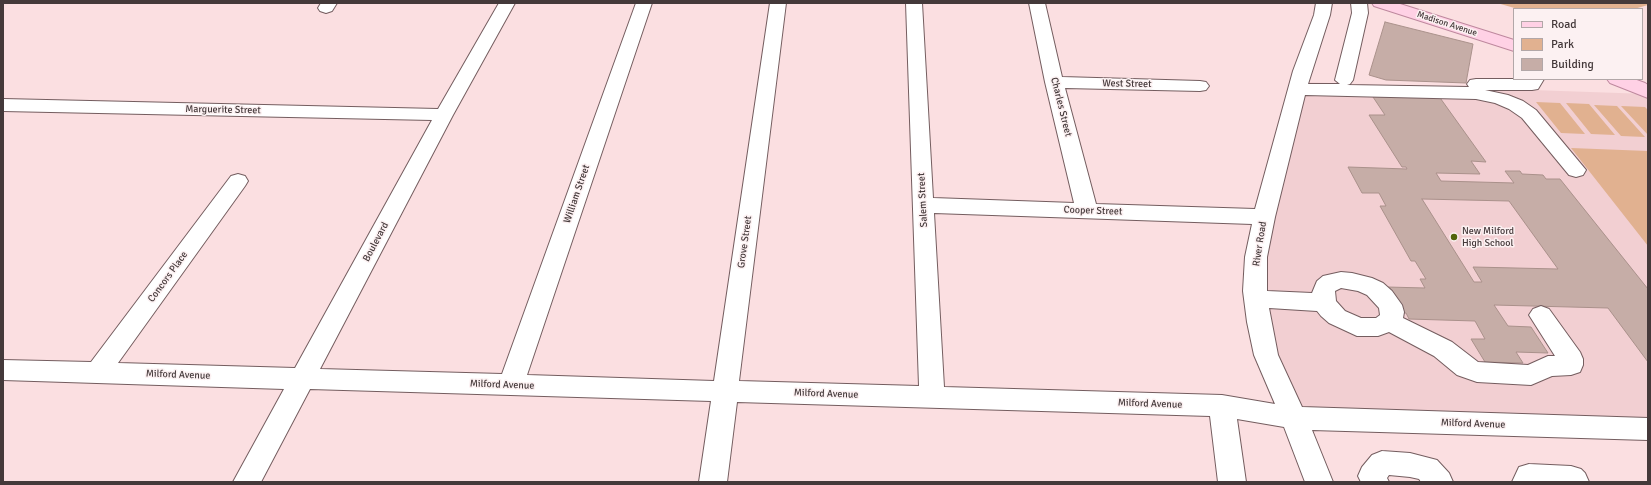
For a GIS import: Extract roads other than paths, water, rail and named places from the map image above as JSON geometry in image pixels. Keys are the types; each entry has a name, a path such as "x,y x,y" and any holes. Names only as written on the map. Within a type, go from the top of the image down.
{"main road":[{"name":"Madison Avenue","path":"1380,3 1513,46"},
{"path":"1619,80 1648,92"}],"street":[{"name":"Boulevard","path":"247,482 444,115 507,3"},
{"name":"William Street","path":"511,386 644,3"},
{"name":"Grove Street","path":"713,482 778,3"},
{"name":"Salem Street","path":"914,3 932,398"},
{"name":"Charles Street","path":"1037,3 1054,82 1087,211"},
{"name":"River Road","path":"1319,482 1294,418 1266,355 1256,299 1256,257 1264,217 1300,80 1322,15 1324,3"},
{"path":"1344,80 1360,13 1359,3"},
{"path":"1300,80 1534,82"},
{"path":"1300,80 1476,93 1501,99 1516,105 1529,114 1576,170"},
{"name":"West Street","path":"1054,82 1200,86"},
{"name":"Marguerite Street","path":"3,106 444,115"},
{"name":"Concors Place","path":"97,373 238,181"},
{"name":"Cooper Street","path":"923,205 1264,217"},
{"path":"1341,280 1352,281 1364,284 1379,293 1390,305 1392,312 1388,322 1378,327 1358,327 1337,317 1324,302 1323,294 1325,287 1331,282 1341,280"},
{"path":"1256,299 1324,302"},
{"path":"1388,322 1418,335 1443,349 1466,368 1477,372 1531,375 1548,366 1570,364 1571,359 1541,315"},
{"name":"Milford Avenue","path":"3,370 1222,406 1294,418 1648,429"},
{"path":"1222,406 1232,482"},
{"path":"1375,482 1372,476 1382,463 1427,469 1439,482"},
{"path":"1526,482 1529,476 1570,478 1575,482"}],"place":[{"name":"New Milford High School","path":"1454,237"}]}
